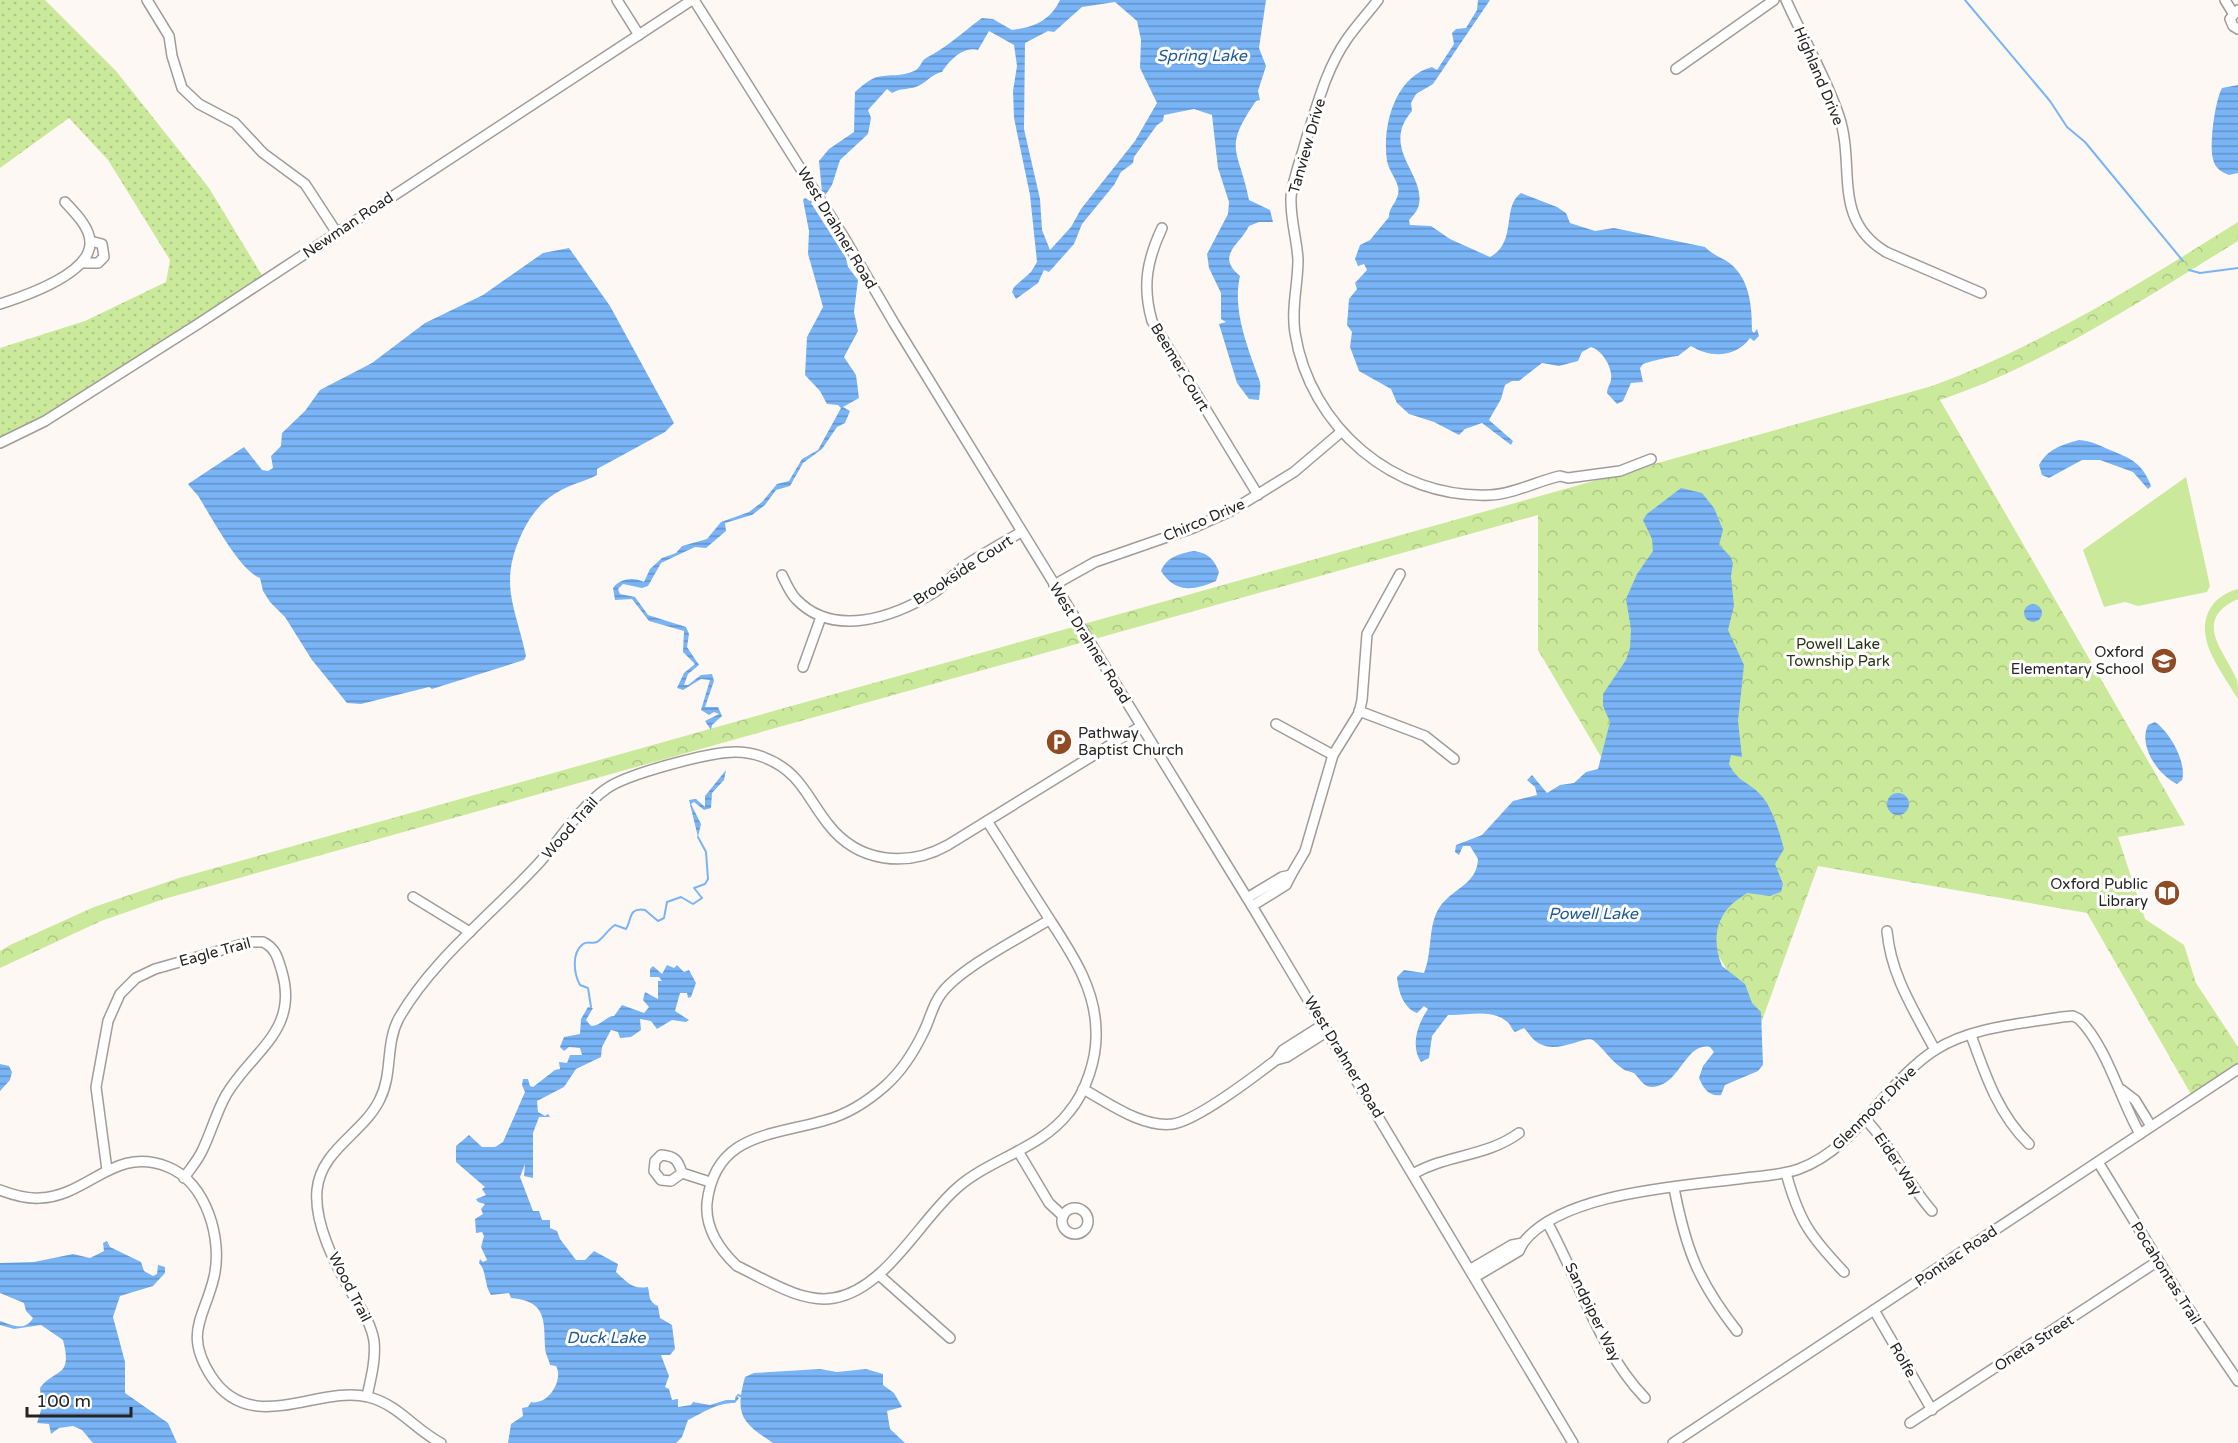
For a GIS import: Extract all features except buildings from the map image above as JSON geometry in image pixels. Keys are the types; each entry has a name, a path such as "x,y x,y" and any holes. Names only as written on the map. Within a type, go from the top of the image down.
{"street":[{"path":"147,0 169,36 172,56 182,88 199,104 236,123 263,153 305,184 337,233"},
{"path":"617,0 639,35"},
{"name":"Newman Road","path":"0,443 45,421 693,0"},
{"name":"West Drahner Road","path":"693,0 845,238 1054,585 1250,902 1573,1443"},
{"name":"Tanview Drive","path":"1378,0 1347,39 1331,69 1296,172 1291,198 1298,260 1293,312 1295,334 1310,383 1341,432 1373,460 1416,483 1490,495 1508,492 1560,476 1568,478 1620,471 1651,459"},
{"path":"1676,69 1774,0"},
{"name":"Highland Drive","path":"1786,0 1840,119 1847,153 1846,190 1851,211 1861,228 1877,246 1886,252 1981,293"},
{"path":"2225,0 2236,11 2230,21 2238,29"},
{"path":"65,202 83,225 90,241 83,263"},
{"name":"Beemer Court","path":"1162,228 1151,252 1145,278 1146,301 1152,321 1258,495"},
{"path":"0,304 33,291 83,263 98,263 104,257 102,244 90,241"},
{"name":"Chirco Drive","path":"1054,585 1095,562 1193,528 1258,495 1294,472 1341,432"},
{"name":"Brookside Court","path":"782,575 794,597 821,616 860,621 883,617 935,591 966,565 1022,532"},
{"path":"1250,902 1286,885 1305,851 1333,755 1359,711 1367,634 1395,588 1400,574"},
{"path":"803,667 821,616"},
{"path":"1359,711 1425,736 1454,759"},
{"path":"1276,724 1333,755"},
{"name":"Wood Trail","path":"367,1396 374,1357 374,1341 365,1315 340,1274 325,1234 318,1210 320,1175 327,1161 380,1100 387,1082 390,1042 400,1017 420,987 470,932 539,863 583,810 606,788 629,778 707,756 736,752 760,756 780,765 798,780 831,828 858,850 891,860 922,857 987,821 1141,726"},
{"path":"987,821 1050,920 1085,981 1094,1003 1096,1033 1094,1057 1083,1089 1069,1112 1046,1134 959,1186 879,1275 849,1294 820,1299 808,1297 737,1266 718,1246 710,1226 707,1210 710,1182 724,1159 748,1141 827,1120 862,1104 885,1086 907,1062 940,994 958,977 1050,920"},
{"path":"413,897 470,932"},
{"path":"1887,931 1894,972 1935,1050"},
{"name":"Eagle Trail","path":"107,1170 96,1087 108,1021 120,994 136,978 155,969 250,942 263,942 276,954 283,978 286,1000 281,1022 269,1042 244,1069 226,1095 202,1152 184,1178"},
{"name":"Glenmoor Drive","path":"1473,1273 1519,1251 1529,1234 1548,1222 1564,1213 1599,1201 1800,1169 1833,1150 1904,1076 1935,1050 1971,1035 2073,1016 2083,1024 2122,1090 2135,1100 2151,1126"},
{"path":"1083,1089 1132,1116 1173,1124 1190,1118 1256,1076 1276,1060 1283,1050 1326,1028"},
{"path":"1971,1035 1998,1103 2013,1129 2029,1144"},
{"name":"Pontiac Road","path":"1673,1443 2238,1069"},
{"name":"Glenmoor Drive","path":"2122,1090 2124,1106 2140,1134"},
{"name":"Eider Way","path":"1864,1118 1887,1144 1914,1192 1932,1211"},
{"path":"1413,1174 1432,1164 1498,1147 1519,1133"},
{"path":"1018,1151 1049,1203 1064,1216"},
{"path":"0,1190 27,1197 55,1196 128,1162 143,1161 168,1167 194,1187 207,1208 214,1236 216,1261 214,1277 198,1319 198,1340 203,1360 212,1377 227,1393 258,1406 278,1407 351,1396 367,1396 389,1405 425,1434 441,1443"},
{"name":"Pocahontas Trail","path":"2098,1162 2158,1261 2238,1381"},
{"path":"682,1173 710,1182"},
{"path":"1786,1173 1803,1224 1810,1236 1844,1272"},
{"path":"1674,1188 1693,1264 1711,1297 1737,1331"},
{"name":"Sandpiper Way","path":"1548,1222 1611,1353 1628,1381 1645,1398"},
{"name":"Oneta Street","path":"1910,1424 2158,1261"},
{"path":"879,1275 950,1338"},
{"name":"Rolfe","path":"1874,1310 1932,1410"}],"green space":[{"path":"0,0 45,0 116,71 209,188 263,277 37,422 0,439 0,348 85,321 166,282 170,260 108,160 69,118 0,168"},
{"name":"Powell Lake Township Park","path":"2238,222 2238,241 2094,329 2019,368 1940,400 2185,825 2118,837 2145,919 2184,945 2196,983 2238,1047 2238,1065 2192,1096 2087,913 1818,866 1760,1026 1538,650 1538,515 164,899 101,921 0,968 0,951 10,945 94,907 179,878 1932,386 2012,352 2089,312"},
{"path":"2186,477 2210,586 2207,592 2138,606 2125,602 2104,607 2083,550"},
{"path":"2238,589 2238,599 2224,607 2216,616 2214,626 2215,636 2237,680 2238,699 2211,652 2206,640 2205,627 2207,615 2214,603 2225,594"}],"water":[{"name":"Spring Lake","path":"1060,0 1266,0 1259,48 1266,66 1258,91 1260,100 1256,101 1239,130 1236,150 1249,200 1270,210 1273,222 1259,222 1249,226 1229,256 1233,269 1240,276 1238,302 1246,342 1260,382 1259,400 1249,399 1237,383 1219,324 1226,322 1221,319 1221,293 1209,268 1207,254 1228,214 1229,202 1218,168 1212,115 1194,109 1164,115 1163,121 1157,125 1134,157 1133,163 1121,172 1114,185 1082,224 1074,244 1049,272 1044,270 1038,283 1016,299 1012,292 1014,287 1031,272 1037,262 1030,195 1014,118 1013,91 1017,66 1014,45 989,31 978,50 962,52 948,63 942,72 920,85 892,93 887,89 868,110 871,118 868,134 840,160 832,185 826,194 811,203 858,280 854,312 858,331 844,357 856,375 859,398 843,407 850,411 845,423 837,427 822,449 803,463 790,486 776,490 765,505 752,515 725,523 726,531 706,548 695,547 661,563 648,586 642,588 623,584 618,589 620,594 635,597 648,615 686,627 689,634 687,647 699,665 688,674 684,685 688,685 701,675 712,674 714,681 705,707 718,707 722,716 712,725 711,730 705,721 719,714 714,712 709,715 701,710 710,680 701,679 683,690 677,688 684,673 695,664 683,652 684,631 649,621 632,599 615,600 613,588 619,582 627,579 644,582 650,569 662,558 676,553 682,546 707,539 721,522 749,512 762,502 777,484 789,481 802,459 818,450 841,408 838,405 827,404 820,391 805,375 807,337 823,307 808,254 809,231 803,200 805,198 810,201 822,192 819,161 829,149 854,132 855,92 875,78 905,74 916,70 924,59 947,45 982,18 993,19 1012,30 1040,22","holes":["1115,2 1137,21 1141,40 1140,68 1157,103 1135,141 1081,209 1071,227 1050,250 1042,230 1040,199 1024,129 1025,43 1048,31 1054,32 1082,7"]},
{"path":"1478,0 1490,0 1433,84 1416,94 1411,103 1412,111 1403,124 1400,137 1402,149 1419,193 1418,206 1409,220 1410,225 1431,226 1450,239 1490,257 1499,251 1504,243 1512,207 1515,199 1521,193 1557,207 1566,213 1570,223 1595,231 1614,228 1705,247 1733,266 1745,282 1750,302 1752,331 1754,333 1757,329 1759,336 1754,341 1750,338 1738,349 1722,354 1706,353 1691,346 1678,356 1643,364 1640,368 1643,382 1631,383 1623,401 1617,404 1607,393 1611,379 1608,365 1595,349 1591,347 1582,352 1578,361 1559,366 1542,363 1519,381 1512,381 1505,385 1501,399 1489,420 1513,441 1511,445 1482,423 1465,429 1459,435 1434,422 1409,414 1397,403 1391,389 1359,371 1350,347 1352,332 1347,325 1349,299 1357,289 1355,283 1367,270 1364,264 1358,266 1355,259 1360,245 1370,240 1389,217 1390,210 1398,196 1398,187 1387,161 1386,148 1393,105 1408,81 1432,67 1437,70 1454,44 1452,33 1456,29 1466,28 1477,10"},
{"path":"2238,85 2238,173 2229,175 2215,165 2212,133 2217,102 2222,88"},
{"path":"569,248 610,306 674,423 665,432 597,469 597,475 566,487 551,497 529,520 516,549 511,565 510,580 511,594 526,656 524,660 432,689 429,687 361,704 347,703 312,660 285,617 270,602 263,591 260,578 235,555 199,497 188,484 244,447 262,470 268,471 273,468 271,456 281,446 282,433 305,411 320,390 372,363 425,323 483,295 543,253"},
{"path":"2079,440 2095,443 2130,459 2144,472 2151,486 2148,489 2133,472 2100,460 2082,460 2049,478 2042,475 2039,465 2051,451"},
{"name":"Powell Lake","path":"1681,488 1702,493 1714,508 1723,530 1719,545 1730,556 1733,563 1731,576 1734,606 1728,630 1744,665 1738,721 1742,757 1731,755 1729,764 1739,778 1764,798 1775,819 1784,849 1775,864 1783,884 1781,892 1770,896 1747,893 1726,911 1719,925 1716,941 1722,966 1745,984 1752,1003 1761,1012 1763,1065 1758,1071 1725,1085 1721,1095 1713,1095 1699,1078 1703,1066 1714,1052 1710,1047 1702,1047 1695,1050 1673,1077 1658,1086 1650,1087 1634,1073 1619,1066 1593,1040 1563,1046 1547,1046 1535,1041 1524,1028 1515,1032 1508,1022 1500,1017 1485,1014 1448,1015 1432,1036 1429,1058 1421,1062 1416,1042 1421,1021 1428,1009 1424,1006 1417,1013 1408,1007 1400,993 1397,977 1404,970 1424,973 1434,921 1441,905 1474,874 1478,859 1470,846 1463,846 1459,855 1455,852 1456,845 1482,835 1513,801 1537,795 1535,787 1527,780 1532,775 1547,793 1560,785 1574,783 1586,772 1598,769 1610,722 1603,706 1603,694 1626,660 1630,648 1631,629 1626,599 1637,574 1653,551 1652,539 1643,520 1647,514"},
{"path":"1194,551 1203,553 1213,560 1219,572 1216,581 1200,587 1185,588 1166,578 1161,571 1166,562"},
{"path":"2033,604 2039,607 2042,613 2039,619 2033,622 2027,619 2024,613 2027,607"},
{"path":"2155,722 2171,740 2180,757 2183,773 2182,780 2177,784 2163,774 2148,751 2146,733 2148,725"},
{"path":"726,770 724,780 712,793 711,808 704,810 694,802 691,804 701,824 698,837 689,800 696,799 705,807 705,796"},
{"path":"1898,793 1906,796 1909,804 1906,812 1898,815 1890,812 1887,804 1890,796"},
{"name":"Duck Lake","path":"667,965 674,968 677,965 684,972 689,970 696,983 691,997 688,998 687,993 680,993 675,1011 689,1020 686,1022 672,1020 657,1029 651,1021 640,1019 641,1030 631,1037 620,1038 618,1032 611,1030 602,1047 601,1057 576,1069 564,1087 537,1101 538,1112 545,1116 548,1114 550,1117 539,1117 533,1133 533,1178 524,1176 525,1164 520,1177 533,1211 539,1211 542,1220 550,1220 550,1228 557,1231 560,1239 576,1260 585,1260 594,1251 618,1264 616,1272 630,1284 642,1288 648,1287 651,1301 658,1306 660,1318 672,1325 675,1349 670,1355 661,1355 669,1376 665,1387 669,1389 672,1400 678,1399 678,1407 691,1405 693,1402 710,1405 735,1400 736,1395 739,1398 735,1403 715,1407 688,1420 682,1437 676,1443 508,1443 511,1424 523,1416 522,1408 528,1407 531,1402 543,1400 553,1391 558,1372 556,1366 550,1365 546,1354 543,1320 537,1307 531,1303 511,1298 509,1293 491,1295 489,1291 482,1266 479,1263 480,1259 483,1262 487,1260 481,1247 484,1236 482,1232 476,1233 475,1219 483,1214 481,1209 485,1204 476,1199 486,1195 482,1189 485,1187 456,1162 456,1146 469,1135 482,1147 495,1147 503,1142 525,1092 522,1085 523,1079 528,1079 530,1086 533,1087 555,1070 560,1069 559,1062 567,1063 570,1055 582,1055 580,1048 569,1047 564,1051 560,1047 564,1037 580,1034 581,1019 588,1007 593,1008 586,1020 591,1026 614,1016 622,1005 644,1013 649,1007 643,1000 645,992 658,999 658,981 662,981 659,977 650,977 650,969 653,966 662,974"},
{"path":"0,1064 9,1066 12,1072 10,1080 0,1091"},
{"path":"107,1241 110,1247 141,1262 144,1271 153,1276 157,1274 158,1265 165,1267 165,1273 153,1286 120,1296 113,1317 125,1362 125,1393 168,1423 177,1443 93,1443 82,1430 73,1426 59,1428 51,1434 49,1424 37,1423 42,1407 40,1388 64,1367 66,1361 63,1340 41,1325 14,1329 0,1325 0,1321 22,1326 33,1318 26,1311 24,1303 0,1293 0,1263 34,1262 73,1254 90,1258 104,1251 103,1243"},
{"path":"820,1369 837,1372 866,1369 883,1374 883,1385 894,1393 902,1407 887,1411 890,1429 905,1443 773,1443 748,1424 741,1410 745,1377 754,1373"}],"waterway":[{"path":"1965,0 2050,101 2067,127 2085,142 2183,261"},
{"path":"2189,270 2200,273 2238,268"},
{"path":"591,1007 588,988 580,985 576,975 575,958 579,948 585,943 597,942 615,925 626,929 631,915 636,910 645,910 658,921 664,918 667,902 681,897 693,904 702,898 694,888 705,884 708,879 706,852 698,837"},
{"path":"738,1395 743,1397"}],"place":[{"name":"Oxford Elementary School","path":"2164,661"},
{"name":"Pathway Baptist Church","path":"1059,742"},
{"name":"Oxford Public Library","path":"2167,893"}]}
